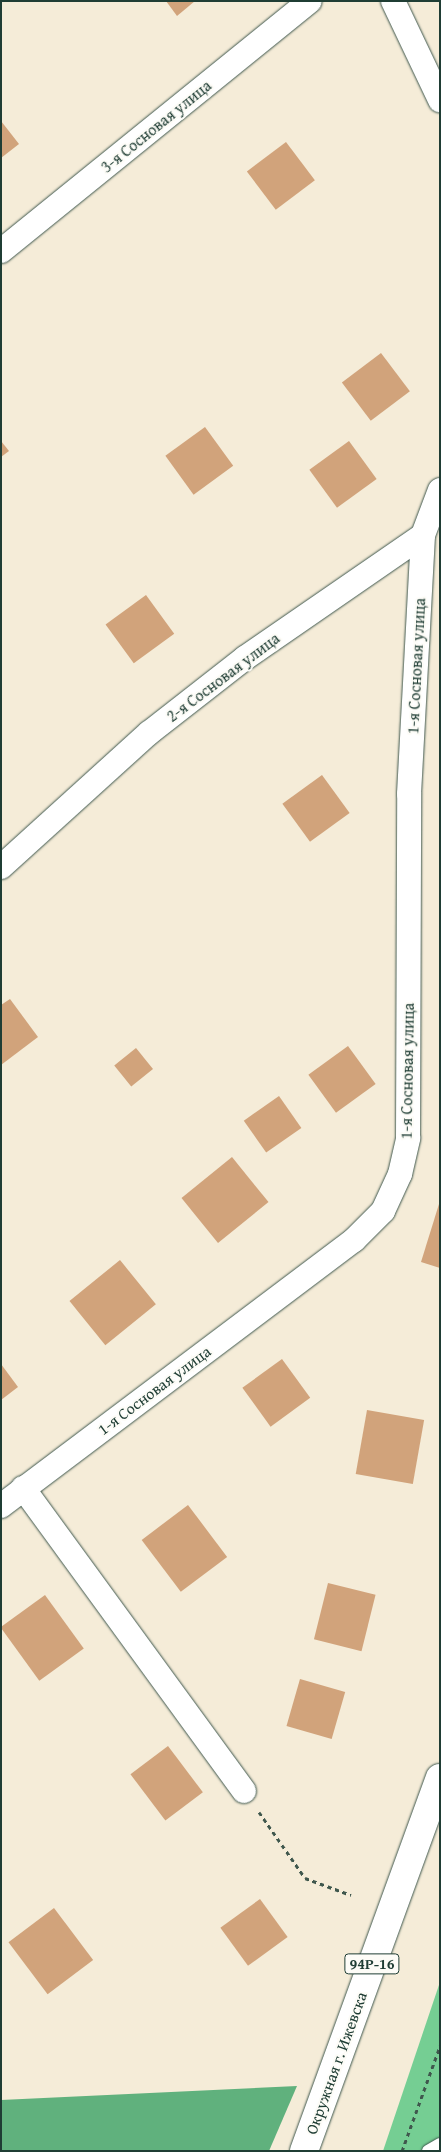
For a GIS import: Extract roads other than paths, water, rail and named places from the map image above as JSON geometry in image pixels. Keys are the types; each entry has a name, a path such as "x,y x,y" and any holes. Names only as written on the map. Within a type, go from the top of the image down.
{"main road":[{"name":"Окружная г. Ижевска","path":"304,2151 440,1778"}],"street":[{"name":"3-я Сосновая улица","path":"1,251 310,1"},
{"path":"393,1 440,100"},
{"path":"423,535 440,490"},
{"name":"2-я Сосновая улица","path":"1,867 149,733 245,658 423,535"},
{"name":"1-я Сосновая улица","path":"1,1506 354,1240 383,1211 400,1174 408,1138 409,794 423,535"},
{"path":"23,1488 244,1791"}],"lane":[{"path":"428,2151 440,2144"}]}
